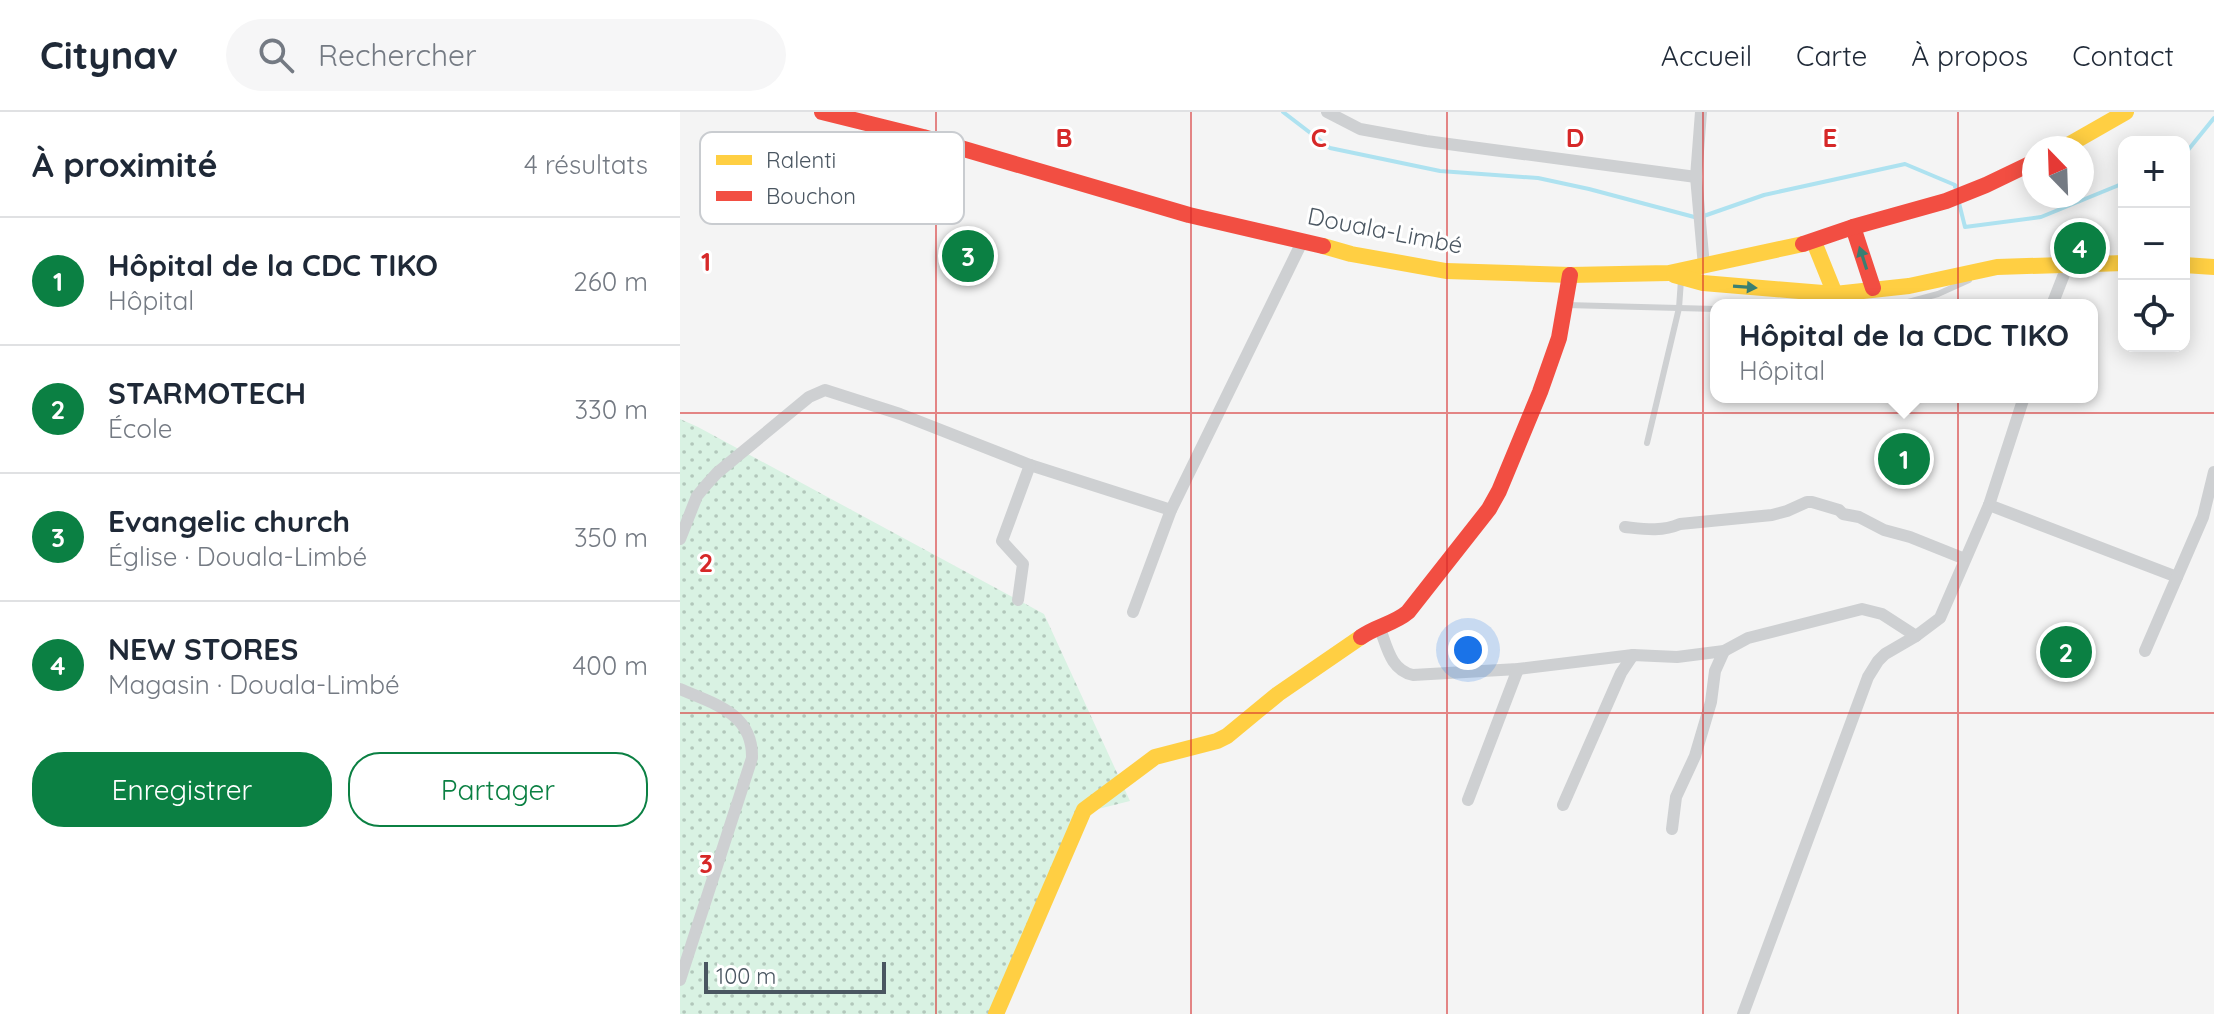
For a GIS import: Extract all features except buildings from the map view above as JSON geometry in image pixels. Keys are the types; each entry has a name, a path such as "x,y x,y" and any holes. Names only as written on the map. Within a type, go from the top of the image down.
{"main road":[{"name":"Douala-Limbé","path":"822,112 903,132"},
{"path":"2084,136 2126,112"},
{"name":"Douala-Limbé","path":"964,149 1189,215 1351,254 1446,271 1570,275 1675,275 1814,242 1853,227 1946,201 2022,168"},
{"path":"1853,227 1873,288"},
{"path":"1814,242 1835,294"},
{"path":"1675,275 1703,283 1835,294 1909,286 1997,267 2118,263"},
{"path":"2190,265 2214,267"},
{"path":"996,1014 1084,810 1155,757 1227,736 1278,694 1368,632 1400,619 1489,509 1540,392 1559,338 1570,275"}],"street":[{"path":"1327,112 1360,129 1374,132 1696,177"},
{"path":"1701,112 1696,177 1704,266"},
{"path":"1133,612 1171,510 1303,240"},
{"path":"2054,299 2068,264"},
{"path":"680,539 697,496 717,473 809,397 825,390 900,414 1030,465 1171,510"},
{"path":"1743,1014 1868,677 1885,654 1940,618 1989,505 2022,403"},
{"path":"1018,600 1023,564 1002,541 1030,465"},
{"path":"2145,651 2177,577 2208,519 2214,472"},
{"path":"1625,527 1670,529 1680,524 1772,515 1812,502 1965,559"},
{"path":"1989,505 2177,577"},
{"path":"1379,626 1395,667 1402,673 1413,675 1518,669 1633,655 1677,657 1724,651 1748,638 1862,609 1882,614 1916,636"},
{"path":"1672,829 1676,797 1695,756 1711,702 1715,671 1724,651"},
{"path":"1563,805 1621,673 1633,655"},
{"path":"1468,800 1518,669"},
{"path":"680,689 731,711 743,723 752,743 752,758 680,980"}],"lane":[{"path":"1919,299 1938,294 1997,267"},
{"path":"1647,443 1679,308 1675,275"},
{"path":"1566,305 1710,309"}],"green space":[{"path":"680,419 1044,614 1130,801 1082,813 996,1014 680,1014"}],"waterway":[{"path":"1283,112 1330,148 1440,171 1538,178 1698,218 1764,195 1905,164 1955,187"},
{"path":"2190,148 2214,118"},
{"path":"1959,203 1965,227 2041,217 2118,185"}],"traffic: slow":[{"path":"2084,136 2126,112"},
{"path":"1814,242 1835,294 1909,286 1997,267 2118,263"},
{"path":"1323,246 1446,271 1570,275 1669,273 1803,244"},
{"path":"2190,265 2214,267"},
{"path":"1674,275 1703,283 1835,294"},
{"path":"996,1014 1084,810 1155,757 1227,736 1278,694 1361,637"}],"traffic: jam":[{"path":"822,112 903,132"},
{"path":"964,149 1189,215 1323,246"},
{"path":"1803,244 1946,201 2022,168"},
{"path":"1853,227 1873,288"},
{"path":"1361,637 1408,612 1489,509 1540,392 1559,338 1570,275"}],"place":[{"name":"NEW STORES","path":"2080,248"},
{"name":"Evangelic church","path":"968,256"},
{"name":"Hôpital de la CDC TIKO","path":"1904,459"},
{"name":"STARMOTECH","path":"2066,652"}]}
